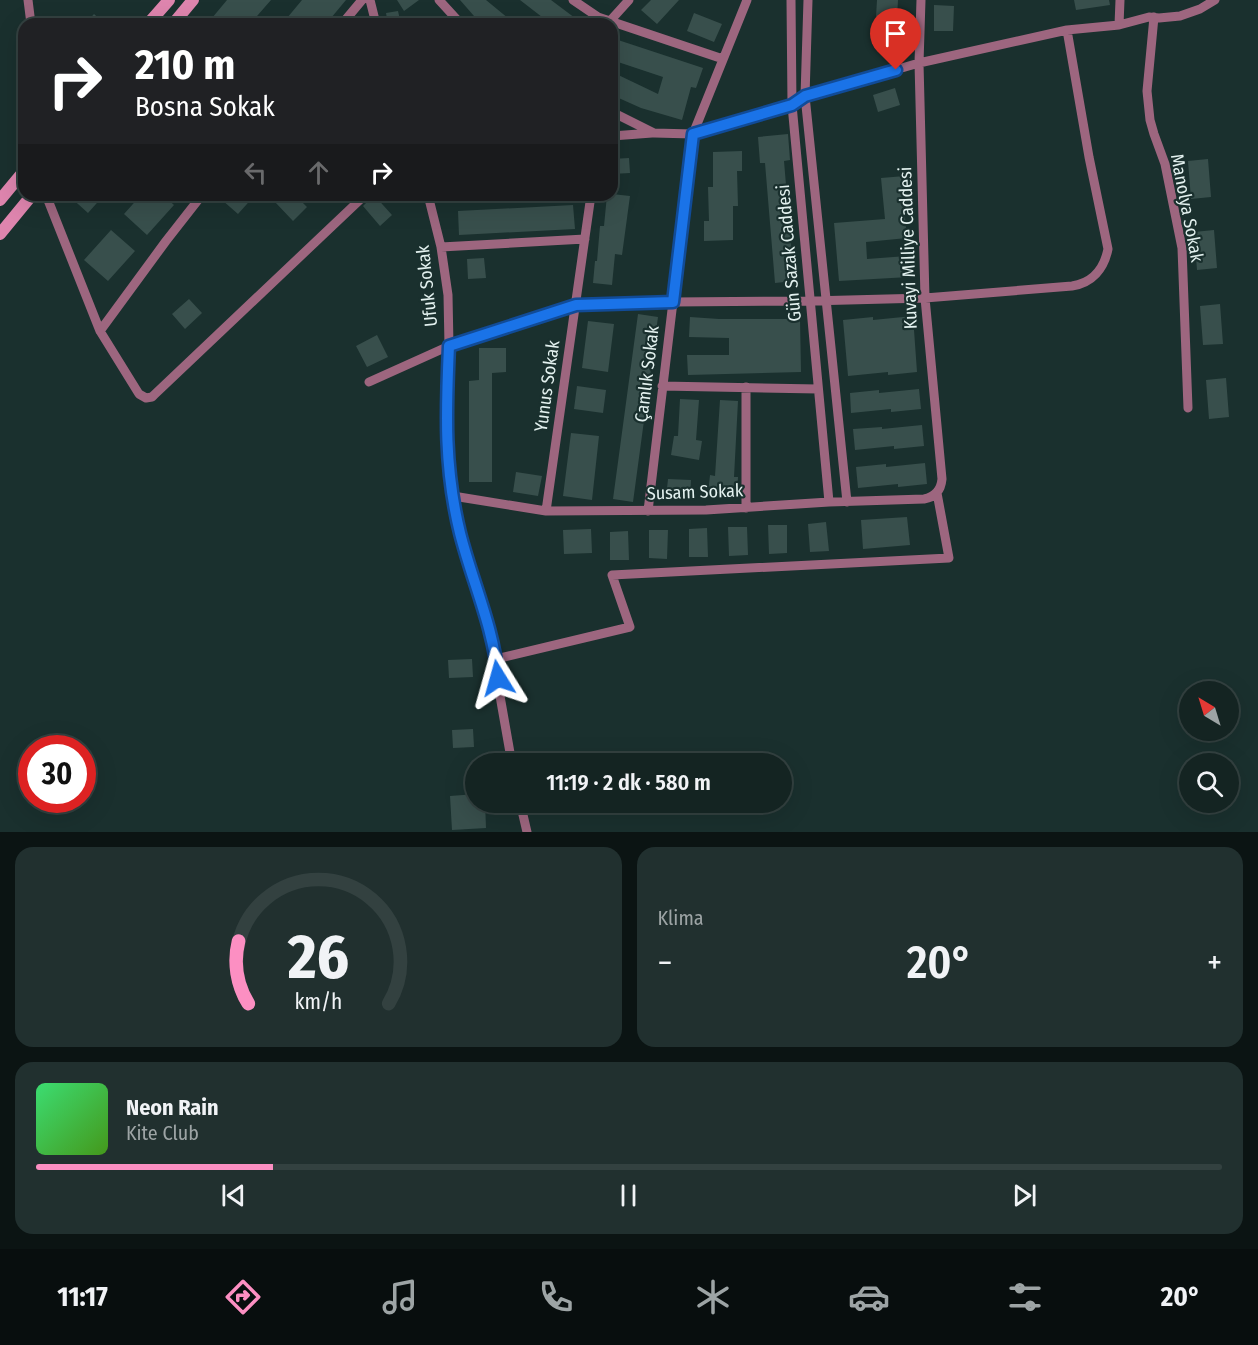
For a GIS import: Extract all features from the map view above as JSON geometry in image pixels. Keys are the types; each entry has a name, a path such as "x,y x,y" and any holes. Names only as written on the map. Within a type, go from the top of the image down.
{"main road":[{"path":"153,18 168,0"},
{"path":"178,18 193,0"},
{"path":"0,200 18,178"},
{"path":"0,234 27,201"}],"street":[{"path":"28,0 30,18"},
{"path":"347,18 362,0"},
{"path":"370,0 374,18"},
{"path":"439,0 456,18"},
{"path":"573,0 593,18"},
{"path":"613,18 629,0"},
{"name":"Çamlık Sokak","path":"648,510 693,134 747,0"},
{"name":"Gün Sazak Caddesi","path":"791,0 792,105 829,502"},
{"name":"Gün Sazak Caddesi","path":"808,0 805,96 847,502"},
{"name":"Kuvayi Milliye Caddesi","path":"496,659 630,627 612,575 949,558 937,493 942,479 925,298 919,63 921,0"},
{"path":"1119,25 1120,0"},
{"path":"618,136 654,133 693,134 792,105 805,96 919,63 1067,30 1119,25 1149,17 1180,16 1200,9 1215,0"},
{"name":"Manolya Sokak","path":"1154,17 1147,91 1150,120 1166,164 1182,248 1188,408"},
{"path":"618,24 723,59"},
{"path":"369,382 449,346 576,305 925,298 1072,286 1092,279 1107,256 1107,249 1067,30"},
{"path":"618,115 654,133"},
{"path":"48,201 100,331 139,394 146,398 152,397 359,201"},
{"path":"100,331 197,201"},
{"name":"Ufuk Sokak","path":"430,201 441,247 448,295 446,427 453,496 460,533 496,659 510,753"},
{"name":"Yunus Sokak","path":"546,511 590,201"},
{"path":"441,247 585,239"},
{"path":"662,386 818,389"},
{"path":"746,387 746,508"},
{"name":"Susam Sokak","path":"453,496 546,511 706,510 924,499 937,493"},
{"path":"523,813 527,832"}],"building":[{"path":"227,0 271,0 255,18 212,18"},
{"path":"302,0 346,0 331,18 287,18"},
{"path":"397,0 419,0 404,11"},
{"path":"460,0 486,0 508,18 476,18"},
{"path":"520,0 551,0 575,18 543,18"},
{"path":"651,0 679,0 657,24 641,10"},
{"path":"877,0 898,0 897,18 876,17"},
{"path":"1074,0 1109,0 1110,5 1076,10"},
{"path":"934,5 954,6 953,31 934,31"},
{"path":"398,11 400,18 387,18 386,13"},
{"path":"694,13 722,24 714,42 687,31"},
{"path":"618,40 703,68 696,88 691,87 682,120 641,108 618,98 618,75 658,94 663,77 618,62"},
{"path":"895,88 900,105 878,112 873,95"},
{"path":"788,134 790,160 784,161 794,281 775,283 765,163 760,163 758,137"},
{"path":"742,151 742,171 737,171 738,206 733,206 733,240 704,241 704,221 709,221 708,187 713,187 713,152"},
{"path":"629,158 630,173 618,174 618,159"},
{"path":"1208,159 1211,197 1191,199 1188,161"},
{"path":"905,176 908,208 904,208 907,238 866,242 867,259 907,256 909,277 839,281 834,223 885,219 881,178"},
{"path":"618,195 630,196 622,255 615,254 612,285 593,283 600,226 604,226 606,201 618,201"},
{"path":"75,201 99,201 88,213"},
{"path":"136,201 170,201 174,205 147,235 124,214"},
{"path":"223,201 250,201 238,214"},
{"path":"301,201 307,207 293,221 275,202"},
{"path":"368,201 379,201 392,215 380,226 363,206"},
{"path":"573,205 575,229 459,235 458,211"},
{"path":"111,230 135,251 108,281 84,260"},
{"path":"1214,230 1217,268 1197,270 1194,232"},
{"path":"484,258 486,278 468,279 467,259"},
{"path":"189,299 202,313 185,329 172,314"},
{"path":"1220,304 1223,344 1203,345 1200,306"},
{"path":"638,314 658,317 633,502 613,499"},
{"path":"913,316 917,372 848,376 843,320"},
{"path":"690,317 800,319 801,372 688,375 687,355 729,355 729,338 689,337"},
{"path":"588,321 614,324 608,372 582,368"},
{"path":"377,335 388,357 367,367 356,346"},
{"path":"479,348 506,348 506,372 492,373 492,482 469,482 469,381 479,380"},
{"path":"1226,378 1229,417 1209,419 1206,380"},
{"path":"577,386 606,390 603,413 574,409"},
{"path":"919,389 921,409 851,413 850,393"},
{"path":"680,399 699,400 696,440 702,441 699,460 671,455 674,436 678,436"},
{"path":"720,400 738,401 734,477 738,477 737,496 708,494 710,475 715,476"},
{"path":"922,425 924,446 855,450 853,429"},
{"path":"571,433 599,436 592,500 563,496"},
{"path":"925,463 927,484 858,488 856,467"},
{"path":"516,472 542,476 538,496 513,492"},
{"path":"668,479 691,480 690,499 666,498"},
{"path":"907,517 910,545 863,549 861,520"},
{"path":"826,522 829,551 810,552 808,524"},
{"path":"768,525 787,525 787,553 769,554"},
{"path":"728,527 747,527 748,555 729,556"},
{"path":"707,528 708,557 689,557 689,529"},
{"path":"591,529 592,553 564,554 563,530"},
{"path":"649,530 668,530 667,559 649,558"},
{"path":"628,531 629,560 610,560 610,532"},
{"path":"472,659 473,677 449,678 448,660"},
{"path":"473,729 474,747 453,748 452,730"},
{"path":"465,795 465,813 485,813 486,828 452,830 450,796"}],"route":[{"path":"498,678 496,659 483,608 460,533 451,482 446,427 449,346 576,305 673,302 693,134 792,105 805,96 896,70"}]}
